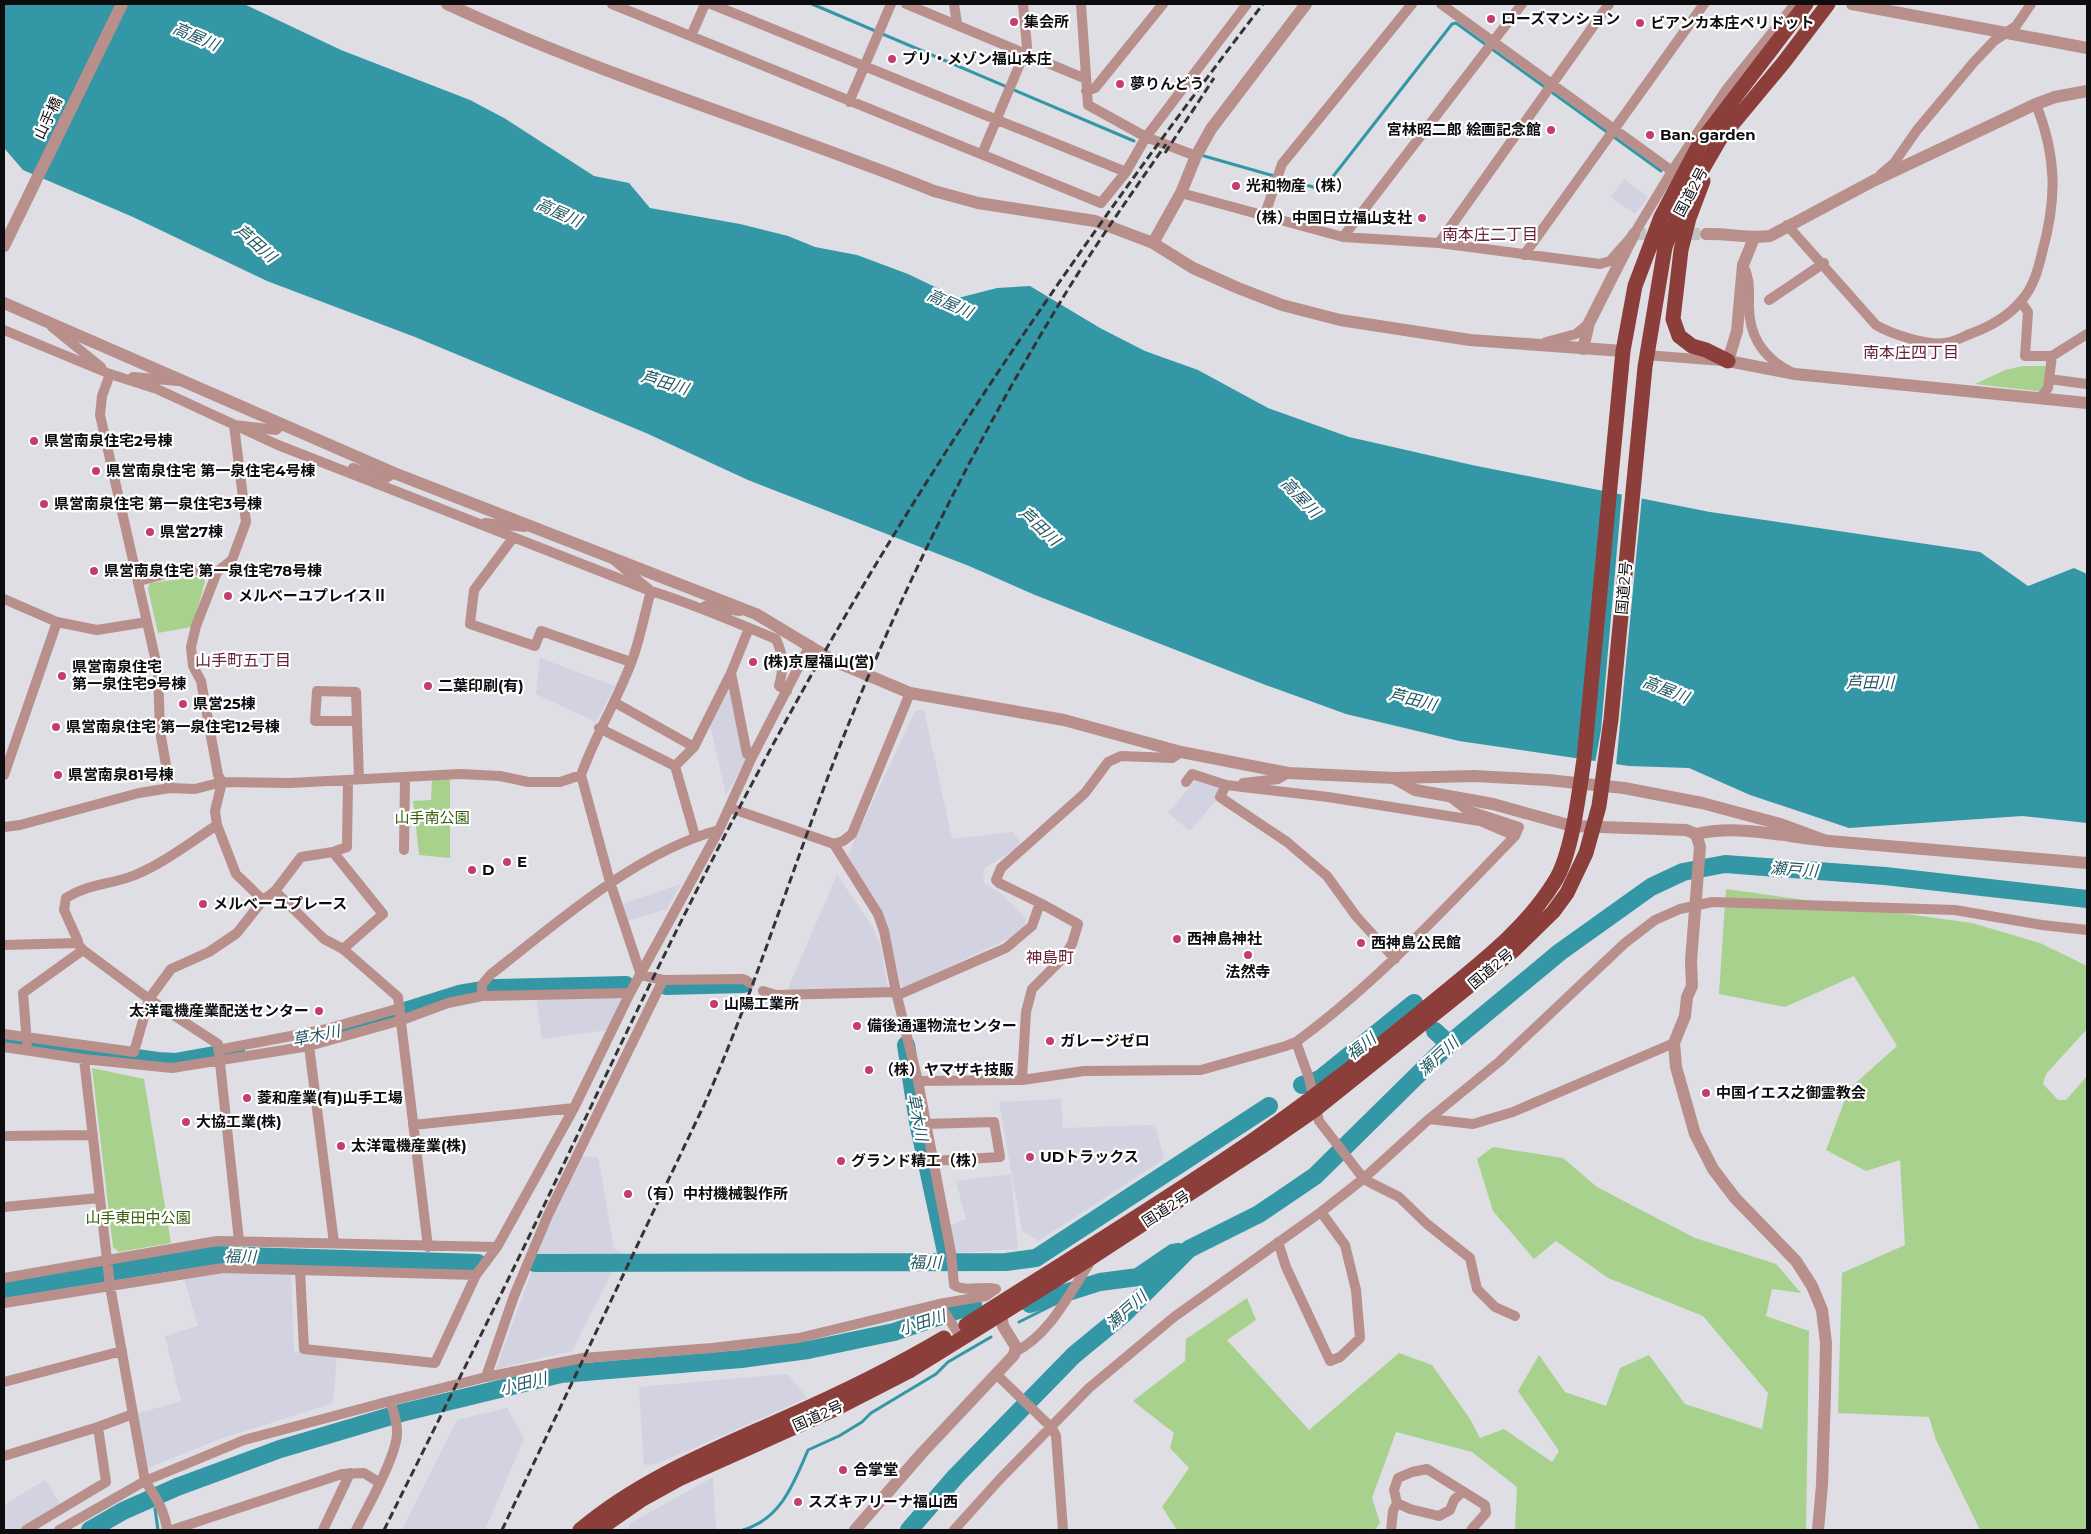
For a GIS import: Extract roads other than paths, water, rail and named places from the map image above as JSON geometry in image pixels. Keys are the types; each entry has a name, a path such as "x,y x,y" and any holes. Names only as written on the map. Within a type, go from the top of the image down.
{"highway":[{"name":"国道2号","path":"999,1303 1094,1256 1261,1147 1314,1099 1466,974 1529,915 1556,879 1564,861 1578,804 1584,759 1622,358 1635,286 1661,217 1700,143 1806,4"},
{"name":"国道2号","path":"580,1530 618,1501 675,1468 863,1382 956,1330 999,1303 1250,1142 1420,1027 1538,929 1553,912 1577,874 1594,827 1599,806 1612,719 1646,361 1665,247 1684,201 1720,139 1828,4"},
{"path":"1728,361 1706,350 1692,346 1679,336 1673,319 1681,250 1689,218 1707,171 1742,113"},
{"name":"国道2号","path":"598,1530 636,1504 679,1479 870,1392 956,1330"}],"street":[{"name":"山手橋","path":"4,246 122,4"},
{"path":"447,4 485,21 635,80 934,191 978,203 1095,222 1153,243 1193,268 1282,305 1383,328 1518,344 1583,349 1622,358"},
{"path":"612,4 1101,203 1126,172 1146,137 1247,4"},
{"path":"691,36 705,4"},
{"path":"711,4 1126,172"},
{"path":"849,102 890,4"},
{"path":"906,4 1086,79"},
{"path":"954,4 957,24"},
{"path":"982,154 1027,47 1023,4"},
{"path":"1081,4 1088,105 1146,137 1196,156"},
{"path":"1086,90 1096,88 1163,4"},
{"path":"1153,243 1181,193 1196,156 1211,129 1306,4"},
{"path":"1264,217 1282,164 1412,4"},
{"path":"1441,4 1490,45 1611,133 1672,171"},
{"path":"1343,236 1522,4"},
{"path":"1439,243 1609,4"},
{"path":"1524,255 1704,4"},
{"path":"1583,349 1589,323 1634,234 1672,171 1726,90 1794,4"},
{"path":"1852,4 2087,48"},
{"path":"1873,181 1894,163 1917,130 1974,62 1994,41 2016,26 2031,4"},
{"path":"1706,234 1731,233 1754,238 1770,236 1787,225 1873,181 2036,104 2055,96 2087,91"},
{"path":"1787,225 1824,263 1876,325 1890,333 1944,343 1986,328 2021,302 2038,271 2052,218 2054,192 2046,136 2036,104"},
{"path":"1181,193 1264,217 1343,236 1439,243 1600,264 1610,261 1634,234"},
{"path":"1728,361 1737,331 1743,265 1754,238"},
{"path":"1769,300 1824,263"},
{"path":"1743,265 1749,277 1749,322 1755,341 1768,357 1795,374"},
{"path":"2021,302 2028,312 2025,356 2052,356 2087,334"},
{"path":"4,303 181,382 394,473 604,553 756,614 834,661 910,693 1064,720 1181,752 1288,773 1394,778 1474,776 1548,780 1624,788 1702,803 1766,820 1826,841"},
{"path":"1518,344 1556,341 1576,334 1589,323"},
{"path":"48,324 110,374 181,382"},
{"path":"4,330 110,374 157,389 333,467 651,591 700,606 756,614"},
{"path":"2040,398 2048,388 2052,356"},
{"path":"1646,361 1728,361 1795,374 2087,403"},
{"path":"110,374 102,396 100,415 139,580 158,671 160,731 170,788"},
{"path":"2049,379 2087,384"},
{"path":"234,424 276,430 281,425"},
{"path":"234,424 246,522 232,560 217,572 196,626 191,647 193,666 201,681 218,775 222,782 215,811 217,825 236,874 263,900"},
{"path":"333,467 339,464 386,478 394,473"},
{"path":"472,521 538,528"},
{"path":"513,538 474,590 470,624 536,646 541,631 631,662"},
{"path":"604,553 651,591"},
{"path":"139,580 180,570 217,572"},
{"path":"641,975 610,882 581,775 600,728 614,702 631,662 651,591"},
{"path":"4,599 57,622 97,630 147,622"},
{"path":"700,606 711,613 776,639 784,655 785,664 779,686 788,691"},
{"path":"4,775 57,622"},
{"path":"675,766 694,747 731,673 749,628"},
{"path":"300,1270 304,1349 435,1363 476,1275 497,1247 574,1108 630,993 719,830 752,758 810,645"},
{"path":"731,673 747,754 752,758"},
{"path":"356,721 315,720 317,691 356,692 359,779"},
{"path":"834,844 852,834 910,693"},
{"path":"614,702 694,747"},
{"path":"600,728 675,766 695,836"},
{"path":"1022,1080 1026,1012 1032,989 1062,959 1072,944 1078,924 999,883 996,880 1001,868 1085,793 1108,762 1121,756 1172,758 1181,752"},
{"path":"1226,785 1278,779 1288,773"},
{"path":"4,827 20,825 139,793 170,788 195,789 222,782 348,780 460,774 500,776 528,782 560,782 581,775"},
{"path":"1186,782 1192,774 1226,785 1328,797 1452,816 1480,821 1515,836"},
{"path":"404,850 405,777"},
{"path":"1394,778 1415,790 1446,794 1493,804 1572,826 1686,830 1698,840"},
{"path":"132,1058 149,999 171,969 208,952 237,932 263,900 276,891 302,857 333,852 347,847 348,780"},
{"path":"1226,785 1220,797 1287,842 1327,876 1356,916 1395,959"},
{"path":"918,1081 1022,1080 1084,1070 1201,1070 1296,1042 1329,1018 1395,959 1515,836 1519,827 1467,810 1446,794"},
{"path":"730,808 834,844 878,914 884,931 918,1081 951,1253 954,1285 958,1289 990,1287 999,1303 1003,1326 1016,1347 1000,1377 922,1452 855,1530"},
{"path":"1747,831 1761,827 1766,820"},
{"path":"217,825 159,864 133,875 82,888 66,898 64,910 80,946 149,999 218,1044 239,1241"},
{"path":"482,992 490,975 610,882 695,836 719,830"},
{"path":"1698,840 1715,830 1747,831 1826,841 2087,863"},
{"path":"1698,840 1691,961 1692,986 1687,997 1685,1016 1674,1043 1676,1067 1695,1134 1713,1170 1735,1198 1796,1261 1812,1286 1822,1310 1826,1343 1822,1485 1818,1530"},
{"path":"333,852 383,914 343,949"},
{"path":"276,891 324,938 343,949 398,997 428,1247"},
{"path":"954,1530 1000,1479 1089,1388 1174,1317 1321,1212 1361,1176 1500,1061 1625,943 1655,920 1680,909 1712,902 1955,910 2042,925 2087,930"},
{"path":"763,991 776,995 897,994 1006,948 1032,926 1040,903"},
{"path":"4,945 80,946"},
{"path":"27,1044 23,993 80,946"},
{"path":"641,975 663,980 743,979 750,983"},
{"path":"486,1377 514,1296 548,1215 663,980"},
{"path":"219,1055 309,1046 401,1014 448,1003 482,992 630,993"},
{"path":"4,1047 27,1044 132,1058 172,1068 375,1017 401,1014"},
{"path":"4,1034 27,1044 84,1059 132,1058"},
{"path":"1296,1042 1314,1099 1361,1176 1400,1197 1427,1224 1470,1258 1477,1289 1495,1307 1515,1316"},
{"path":"1429,1119 1473,1124 1513,1112 1674,1043"},
{"path":"309,1046 334,1243"},
{"path":"84,1059 109,1284 146,1482 158,1499 166,1520 167,1530"},
{"path":"413,1125 574,1108"},
{"path":"925,1124 994,1122 1000,1157 932,1161"},
{"path":"4,1136 91,1135"},
{"path":"4,1207 99,1198"},
{"path":"1278,1242 1286,1267 1330,1361 1340,1357 1360,1338 1356,1290 1345,1245 1321,1212"},
{"path":"4,1278 107,1262 217,1241 497,1247"},
{"path":"1015,1352 1024,1348 1048,1325 1094,1256"},
{"path":"4,1304 109,1284 223,1268 476,1275"},
{"path":"59,1530 146,1482 244,1440 486,1377 591,1357 712,1348 799,1338 986,1296 999,1303"},
{"path":"940,1306 956,1330"},
{"path":"4,1382 122,1351"},
{"path":"1000,1377 1051,1426 1056,1436 1063,1530"},
{"path":"356,1530 380,1483 397,1437 396,1424 390,1402"},
{"path":"4,1456 98,1427 133,1414"},
{"path":"26,1530 106,1482 98,1427"},
{"path":"1462,1492 1454,1500 1450,1510 1439,1516 1410,1509 1398,1503 1394,1490 1398,1478 1427,1469 1438,1474 1462,1492 1485,1504 1486,1513 1470,1530"},
{"path":"172,1530 313,1482 350,1473 364,1473 380,1483"},
{"path":"323,1530 350,1473"},
{"path":"1391,1530 1392,1511 1398,1503"}],"water":[{"name":"芦田川","path":"4,4 244,4 341,50 470,100 504,118 594,176 629,183 650,208 740,224 788,236 815,247 857,255 908,274 958,298 997,288 1030,286 1100,328 1145,351 1198,370 1268,408 1349,437 1472,465 1710,512 1980,552 2028,586 2074,568 2087,574 2087,823 2022,816 1849,828 1750,795 1689,768 1629,766 1459,741 1346,714 1263,684 1035,595 969,566 748,480 646,433 415,337 267,281 133,217 23,170 4,148"}],"waterway":[{"path":"812,4 1134,141"},
{"path":"1204,156 1320,189 1324,188 1452,24 1456,23 1661,171"},
{"name":"瀬戸川","path":"909,1530 956,1476 1074,1355 1125,1313 1189,1249 1259,1214 1315,1176 1449,1044 1560,952 1651,887 1683,872 1725,864 1885,876 2087,899"},
{"name":"草木川","path":"666,986 744,984"},
{"name":"草木川","path":"308,1038 344,1030 459,994 495,988 626,985"},
{"name":"福川","path":"1302,1085 1320,1079 1414,1003 1416,1007"},
{"name":"福川","path":"1435,1031 1449,1044"},
{"name":"草木川","path":"4,1040 175,1062 236,1051"},
{"name":"草木川","path":"906,1045 918,1122 946,1252"},
{"name":"福川","path":"535,1263 1006,1262 1036,1258 1269,1106"},
{"name":"小田川","path":"1030,1304 1100,1282 1138,1277 1173,1253 1179,1252"},
{"name":"福川","path":"4,1289 217,1255 478,1263"},
{"name":"小田川","path":"1073,1295 1092,1284"},
{"path":"1019,1322 1061,1301"},
{"name":"小田川","path":"90,1530 123,1511 177,1487 280,1449 401,1413 561,1374 741,1359 808,1350 894,1332 973,1305"},
{"path":"743,1530 756,1525 777,1509 791,1487 808,1450 839,1436 862,1422 871,1413 936,1374 948,1362 991,1337"},
{"name":"小田川","path":"148,1499 150,1503"},
{"path":"155,1509 158,1530"}],"tunnel":[{"path":"1634,234 1706,234"}],"railway":[{"path":"384,1530 517,1262 622,1042 718,848 821,658 923,488 1031,323 1145,162 1263,4"},
{"path":"1165,153 1214,78"},
{"path":"502,1530 704,1105 743,1009 832,766 898,608 950,500 1036,342 1115,217 1166,144"}],"place":[{"name":"ローズマンション","path":"1491,19"},
{"name":"集会所","path":"1014,22"},
{"name":"ビアンカ本庄ペリドット","path":"1640,23"},
{"name":"プリ・メゾン福山本庄","path":"892,59"},
{"name":"夢りんどう","path":"1120,84"},
{"name":"宮林昭二郎 絵画記念館","path":"1551,130"},
{"name":"Ban. garden","path":"1650,135"},
{"name":"光和物産（株）","path":"1236,186"},
{"name":"（株）中国日立福山支社","path":"1422,218"},
{"name":"県営南泉住宅2号棟","path":"34,441"},
{"name":"県営南泉住宅 第一泉住宅4号棟","path":"96,471"},
{"name":"県営南泉住宅 第一泉住宅3号棟","path":"44,504"},
{"name":"県営27棟","path":"150,532"},
{"name":"県営南泉住宅 第一泉住宅78号棟","path":"94,571"},
{"name":"メルベーユプレイスⅡ","path":"228,596"},
{"name":"(株)京屋福山(営)","path":"753,662"},
{"name":"県営南泉住宅 第一泉住宅9号棟","path":"62,676"},
{"name":"二葉印刷(有)","path":"428,686"},
{"name":"県営25棟","path":"183,704"},
{"name":"県営南泉住宅 第一泉住宅12号棟","path":"56,727"},
{"name":"県営南泉81号棟","path":"58,775"},
{"name":"E","path":"507,862"},
{"name":"D","path":"472,870"},
{"name":"メルベーユプレース","path":"203,904"},
{"name":"西神島神社","path":"1177,939"},
{"name":"西神島公民館","path":"1361,943"},
{"name":"法然寺","path":"1248,955"},
{"name":"山陽工業所","path":"714,1004"},
{"name":"太洋電機産業配送センター","path":"319,1011"},
{"name":"備後通運物流センター","path":"857,1026"},
{"name":"ガレージゼロ","path":"1050,1041"},
{"name":"（株）ヤマザキ技販","path":"869,1070"},
{"name":"中国イエス之御霊教会","path":"1706,1093"},
{"name":"菱和産業(有)山手工場","path":"247,1098"},
{"name":"大協工業(株)","path":"186,1122"},
{"name":"太洋電機産業(株)","path":"341,1146"},
{"name":"UDトラックス","path":"1030,1157"},
{"name":"グランド精工（株）","path":"841,1161"},
{"name":"（有）中村機械製作所","path":"628,1194"},
{"name":"合掌堂","path":"843,1470"},
{"name":"スズキアリーナ福山西","path":"798,1502"}],"district":[{"name":"南本庄二丁目","path":"1490,234"},
{"name":"南本庄四丁目","path":"1911,352"},
{"name":"山手町五丁目","path":"243,660"},
{"name":"神島町","path":"1050,957"}],"water label":[{"name":"高屋川","path":"196,36"},
{"name":"高屋川","path":"559,212"},
{"name":"高屋川","path":"950,303"},
{"name":"高屋川","path":"1301,497"},
{"name":"高屋川","path":"1666,689"}],"park label":[{"name":"山手南公園","path":"432,818"},
{"name":"山手東田中公園","path":"138,1218"}]}
